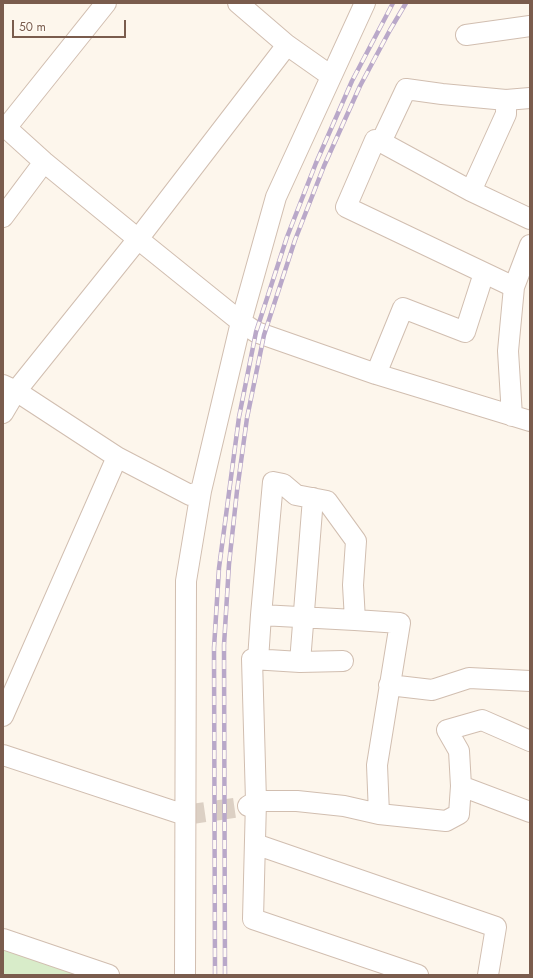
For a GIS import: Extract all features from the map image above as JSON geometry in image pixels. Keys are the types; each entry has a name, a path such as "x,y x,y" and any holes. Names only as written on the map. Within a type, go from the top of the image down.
{"street":[{"path":"106,3 5,127 44,162 138,239 241,322 256,332 376,374 521,418 508,351 514,287 530,245"},
{"path":"238,3 287,45 332,76"},
{"path":"185,975 186,581 201,491 241,322 276,197 365,3"},
{"path":"466,35 530,26"},
{"path":"3,413 9,388 138,239 287,45"},
{"path":"381,142 406,89 506,100 530,98"},
{"path":"471,191 506,114 506,100"},
{"path":"514,287 346,207 375,140 471,191 530,218"},
{"path":"3,217 44,162"},
{"path":"376,374 403,308 465,332 484,272"},
{"path":"9,388 117,457 190,495 201,491"},
{"path":"3,716 117,457"},
{"path":"258,660 273,482 283,484 296,495 327,501 356,541 353,585 355,620"},
{"path":"300,662 313,498"},
{"path":"261,615 400,623 377,765 379,814"},
{"path":"343,661 300,662 252,659 252,804 255,844 253,919 418,975"},
{"path":"389,685 432,690 469,678 530,681"},
{"path":"252,804 298,801 344,806 379,814 446,821 459,814 461,786 459,751 447,730 482,720 530,741"},
{"path":"3,755 185,815"},
{"path":"461,786 530,812"},
{"path":"255,844 496,927 488,975"},
{"path":"3,939 109,975"}],"green space":[{"path":"3,943 96,975 3,975"}],"tunnel":[{"path":"185,815 248,806"}],"railway":[{"path":"215,975 214,648 219,568 239,417 256,332 287,237 316,163 352,81 393,3"},
{"path":"225,975 224,645 229,564 247,418 264,335 295,240 324,166 360,86 406,3"}]}
